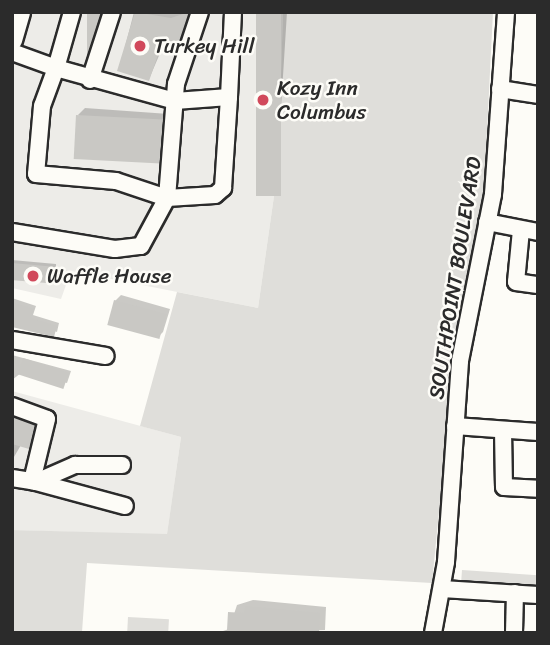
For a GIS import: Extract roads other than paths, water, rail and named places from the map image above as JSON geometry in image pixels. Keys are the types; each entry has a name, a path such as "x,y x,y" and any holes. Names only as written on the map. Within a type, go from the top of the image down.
{"main road":[{"path":"12,40 20,12"}],"street":[{"path":"72,12 42,106 36,174 116,181 167,198 215,195 223,188 233,12"},
{"path":"90,80 112,12"},
{"path":"12,232 116,249 141,246 167,198 175,101 200,12"},
{"name":"SOUTHPOINT BOULEVARD","path":"433,633 442,589 460,361 487,222 506,12"},
{"path":"12,52 90,80 175,101 229,97"},
{"path":"500,89 538,95"},
{"path":"487,222 530,231 516,282 538,285"},
{"path":"12,341 106,356"},
{"path":"12,406 47,419 34,481"},
{"path":"455,426 538,432"},
{"path":"503,430 505,487 538,489"},
{"path":"34,481 75,465 122,465"},
{"path":"12,478 34,481 125,506"},
{"path":"442,589 538,595"},
{"path":"514,633 515,593"}],"place":[{"name":"Turkey Hill","path":"140,46"},
{"name":"Kozy Inn Columbus","path":"263,100"},
{"name":"Waffle House","path":"33,276"}]}
